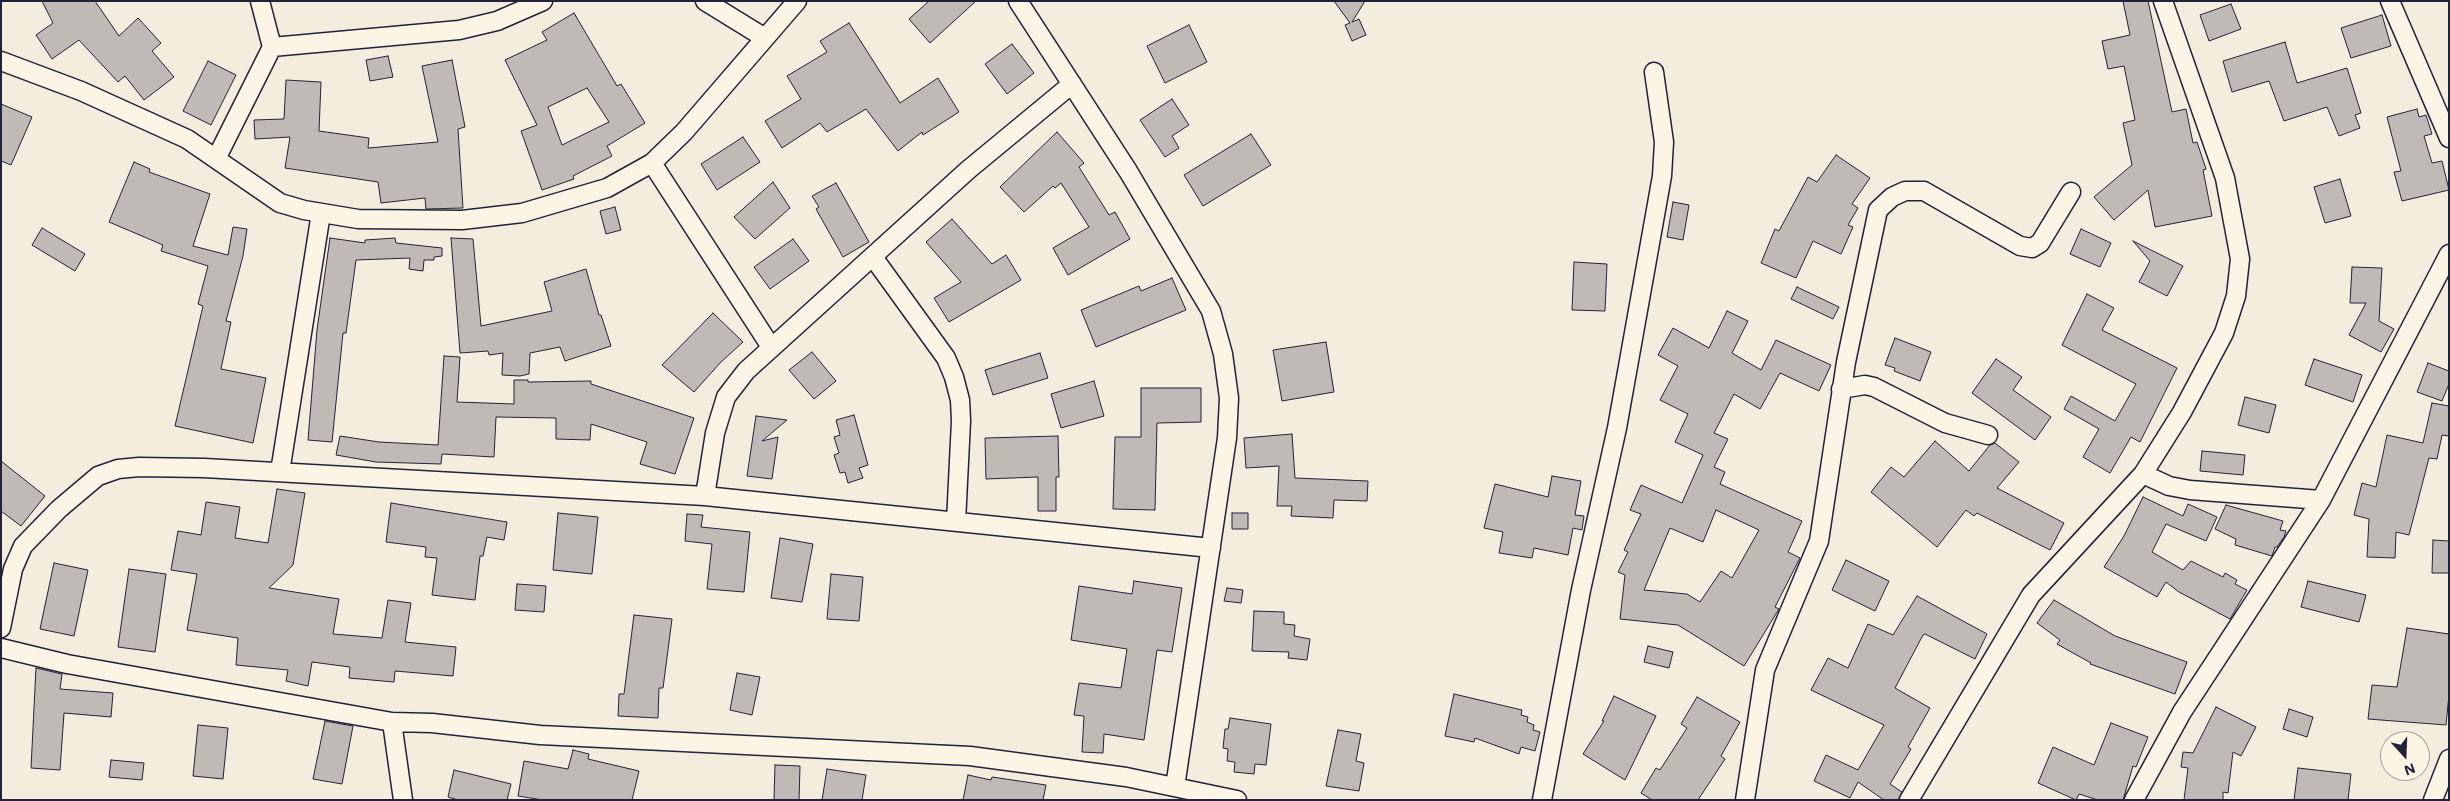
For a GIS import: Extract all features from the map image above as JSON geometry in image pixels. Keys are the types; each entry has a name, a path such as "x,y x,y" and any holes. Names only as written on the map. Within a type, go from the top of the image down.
{"street":[{"path":"216,159 272,47 260,1"},
{"path":"272,47 459,30 497,20 543,1"},
{"path":"705,1 765,38"},
{"path":"1,61 81,91 178,135 280,203 321,213 358,219 462,220 522,213 607,188 652,163 684,132 797,1"},
{"path":"1018,1 1128,171 1211,312 1223,354 1229,398 1227,438 1175,787"},
{"path":"1909,800 2031,595 2143,474 2182,412 2224,333 2236,296 2240,259 2226,178 2163,1"},
{"path":"2390,1 2449,138"},
{"path":"1542,800 1581,590 1617,428 1662,176 1664,142 1654,72"},
{"path":"705,496 715,433 726,397 746,371 968,170 1072,84"},
{"path":"652,163 771,347"},
{"path":"1745,800 1765,670 1819,541 1842,389 1878,210 1892,197 1905,191 1924,191 2020,246 2032,248 2040,243 2071,192"},
{"path":"280,472 321,213"},
{"path":"2134,800 2182,712 2321,500 2449,254"},
{"path":"873,257 946,358 954,377 960,400 961,421 956,522"},
{"path":"1842,389 1865,385 1874,387 1945,424 1988,435"},
{"path":"1,628 13,569 23,546 60,509 98,476 118,469 139,467 280,472 705,496 1211,548"},
{"path":"2143,474 2169,486 2190,490 2321,500"},
{"path":"1,648 67,664 392,722 432,723 540,735 970,756 1126,777 1237,800"},
{"path":"392,722 403,800"},
{"path":"2433,800 2449,759"}],"building":[{"path":"42,1 95,1 119,36 138,18 161,43 152,51 174,77 144,100 125,76 118,82 79,40 52,59 36,35 53,23"},
{"path":"929,1 976,1 930,43 909,19"},
{"path":"1334,1 1365,1 1352,22 1359,19 1366,35 1352,41 1345,25 1350,23"},
{"path":"2123,1 2148,1 2172,112 2186,109 2193,143 2197,142 2206,169 2203,170 2212,216 2155,227 2148,190 2114,220 2094,197 2132,165 2123,123 2135,120 2124,66 2108,69 2102,41 2130,35"},
{"path":"2231,4 2241,29 2209,41 2200,15"},
{"path":"574,13 617,86 621,84 645,123 607,146 612,156 573,176 574,179 542,190 521,131 537,125 505,60 547,40 542,32","holes":["587,88 609,122 562,145 548,107"]},
{"path":"2382,15 2391,46 2351,58 2341,28"},
{"path":"849,23 900,103 938,78 959,112 923,135 922,132 898,151 866,109 827,132 820,123 782,148 765,121 801,99 787,76 827,52 820,41"},
{"path":"1189,25 1207,62 1165,83 1147,46"},
{"path":"2285,42 2297,83 2347,68 2361,113 2355,115 2360,128 2339,136 2327,107 2284,121 2269,81 2232,92 2223,61"},
{"path":"1012,44 1034,73 1007,94 985,64"},
{"path":"388,56 393,77 370,81 366,60"},
{"path":"452,60 465,127 458,129 463,208 426,209 425,198 381,203 378,182 285,168 290,137 255,139 254,120 284,119 286,80 321,82 319,131 369,138 368,148 438,142 422,66"},
{"path":"208,61 236,75 211,125 183,111"},
{"path":"1172,99 1189,125 1172,136 1179,148 1165,157 1140,120"},
{"path":"1,104 32,117 11,165 1,161"},
{"path":"2417,109 2419,117 2426,115 2432,134 2424,136 2432,163 2442,161 2449,190 2402,201 2394,172 2401,171 2387,117"},
{"path":"1057,132 1084,163 1079,167 1109,215 1115,212 1130,239 1068,275 1053,248 1089,227 1061,183 1055,188 1053,186 1024,212 1000,187"},
{"path":"1251,134 1271,165 1203,206 1184,175"},
{"path":"743,137 760,162 717,190 701,164"},
{"path":"1836,155 1870,178 1852,204 1858,208 1848,225 1853,227 1841,254 1813,241 1796,278 1761,263 1775,229 1779,231 1808,177 1817,182"},
{"path":"134,162 150,169 149,172 210,194 193,246 228,255 233,227 247,229 243,256 226,321 231,322 221,369 266,378 253,443 175,426 203,306 198,304 208,266 161,251 163,245 109,222"},
{"path":"2340,179 2351,216 2325,223 2314,187"},
{"path":"773,182 790,208 755,239 734,217"},
{"path":"836,183 869,242 843,257 816,209 819,207 812,196"},
{"path":"1673,202 1689,205 1683,240 1667,237"},
{"path":"615,207 621,230 606,234 600,211"},
{"path":"952,219 992,264 1006,255 1021,280 949,322 934,298 961,282 926,242"},
{"path":"42,228 85,254 75,271 32,245"},
{"path":"2081,229 2111,243 2100,267 2070,254"},
{"path":"330,238 365,243 365,240 395,238 396,243 442,248 442,256 434,257 434,260 424,260 423,271 409,269 410,258 356,260 346,333 343,333 332,442 308,440 317,330"},
{"path":"451,238 473,239 481,326 552,311 544,282 586,269 599,315 601,315 611,346 565,361 560,347 530,353 529,374 520,376 502,375 503,353 489,355 488,351 460,353"},
{"path":"793,239 809,261 770,289 754,267"},
{"path":"2133,241 2183,266 2167,296 2139,282 2150,261"},
{"path":"1574,262 1607,264 1605,311 1572,310"},
{"path":"2352,267 2382,268 2379,321 2394,329 2381,352 2349,335 2366,303 2350,303"},
{"path":"1172,278 1186,310 1096,347 1081,310 1139,286 1141,291"},
{"path":"1797,287 1839,307 1833,319 1791,299"},
{"path":"2087,294 2114,308 2102,330 2177,368 2140,442 2131,437 2110,473 2083,457 2099,429 2064,409 2071,396 2115,421 2136,384 2062,345"},
{"path":"1727,311 1748,321 1732,353 1761,370 1776,340 1831,365 1819,391 1780,373 1760,409 1734,394 1714,433 1728,439 1714,467 1725,472 1720,484 1802,521 1788,552 1800,558 1775,607 1779,609 1744,666 1678,625 1620,619 1625,575 1618,572 1628,552 1624,550 1641,514 1630,510 1641,485 1682,503 1703,455 1675,442 1688,414 1660,400 1678,366 1658,355 1673,328 1709,348","holes":["1716,510 1759,530 1732,578 1721,571 1700,602 1687,594 1644,590 1670,528 1703,542"]},
{"path":"713,313 743,342 721,362 694,392 662,365"},
{"path":"1895,338 1931,352 1920,381 1894,371 1895,368 1885,365"},
{"path":"1326,342 1334,392 1282,401 1273,350"},
{"path":"812,352 836,381 814,399 789,370"},
{"path":"1040,353 1048,378 993,395 985,370"},
{"path":"444,356 460,357 457,402 514,404 514,380 528,380 528,382 591,381 591,384 694,418 675,474 640,464 647,442 591,424 590,440 556,439 556,418 496,417 494,457 442,454 441,464 376,462 336,455 340,436 379,442 438,445"},
{"path":"1996,359 2022,377 2013,390 2051,417 2035,440 1972,393"},
{"path":"2314,359 2362,375 2353,402 2305,385"},
{"path":"2428,363 2449,371 2449,384 2442,401 2417,392"},
{"path":"1094,381 1104,416 1061,428 1051,394"},
{"path":"1141,388 1201,388 1201,422 1157,423 1155,510 1113,509 1115,437 1141,437"},
{"path":"2245,397 2276,405 2269,433 2238,425"},
{"path":"2432,403 2449,406 2449,436 2442,435 2437,459 2429,458 2409,535 2396,532 2395,558 2367,557 2369,519 2354,515 2362,483 2376,487 2387,435 2423,443"},
{"path":"854,415 868,465 859,468 863,478 848,483 845,472 840,473 834,455 839,453 834,437 840,435 836,420"},
{"path":"756,416 787,420 762,441 778,437 772,479 747,476"},
{"path":"1292,434 1295,478 1368,481 1367,501 1334,500 1333,518 1291,516 1292,506 1277,506 1279,466 1246,468 1244,438"},
{"path":"1058,436 1059,477 1056,477 1056,511 1038,511 1038,477 986,479 985,438"},
{"path":"1935,441 1969,471 1990,445 1995,443 2019,462 1997,488 2064,523 2050,550 1977,513 1974,516 1966,510 1937,547 1871,492 1891,467 1904,477"},
{"path":"2202,451 2245,455 2243,475 2200,471"},
{"path":"1,461 45,496 21,526 1,511"},
{"path":"1552,476 1581,481 1575,515 1584,516 1582,530 1573,528 1568,555 1534,548 1532,558 1499,553 1503,532 1484,528 1495,484 1548,497"},
{"path":"277,489 305,493 293,565 269,588 339,599 333,634 382,638 388,600 411,603 405,642 456,647 453,676 395,671 394,682 349,678 350,667 312,662 308,686 286,681 288,670 236,665 238,638 187,630 197,574 171,570 178,531 201,535 206,502 240,507 235,538 268,543"},
{"path":"2143,497 2183,516 2188,504 2217,517 2206,541 2166,524 2152,552 2183,570 2191,561 2223,577 2225,573 2237,580 2235,584 2247,590 2230,619 2179,592 2166,582 2157,597 2104,567 2124,536"},
{"path":"391,503 507,522 504,540 487,537 483,556 480,556 475,600 432,595 437,558 425,557 426,547 386,542"},
{"path":"2226,505 2283,521 2280,530 2286,531 2284,537 2275,547 2272,556 2235,545 2236,539 2215,529"},
{"path":"558,513 598,517 592,574 553,570"},
{"path":"1232,513 1248,513 1248,529 1232,529"},
{"path":"687,514 703,515 701,527 750,532 744,592 707,589 712,544 685,541"},
{"path":"780,538 813,544 802,602 771,598"},
{"path":"2433,540 2449,541 2449,573 2432,573"},
{"path":"1846,560 1889,581 1875,611 1832,590"},
{"path":"54,563 88,570 74,636 40,629"},
{"path":"129,569 166,574 155,652 118,647"},
{"path":"831,574 863,577 859,621 827,619"},
{"path":"1134,581 1182,588 1172,652 1157,650 1144,740 1104,734 1103,753 1082,752 1084,716 1074,715 1079,683 1121,688 1127,649 1071,640 1079,586 1132,594"},
{"path":"2308,581 2366,595 2359,622 2301,607"},
{"path":"517,584 546,586 544,612 515,610"},
{"path":"1227,588 1243,590 1241,603 1224,601"},
{"path":"1917,596 1987,634 1975,659 1925,634 1923,635 1895,688 1930,708 1908,747 1911,749 1890,784 1902,792 1898,800 1884,800 1858,782 1850,798 1814,781 1826,755 1858,770 1884,725 1811,690 1828,658 1848,668 1868,624 1893,635"},
{"path":"2054,600 2115,636 2187,662 2175,694 2090,664 2057,644 2060,640 2037,623"},
{"path":"1254,611 1284,612 1284,624 1295,625 1294,636 1310,639 1307,660 1288,658 1289,652 1252,651"},
{"path":"634,615 672,619 663,688 659,688 658,718 618,716 619,694 624,694"},
{"path":"2407,628 2449,634 2449,695 2446,725 2368,719 2372,685 2397,687"},
{"path":"1648,646 1673,652 1669,668 1644,662"},
{"path":"36,668 62,674 60,689 113,693 111,717 64,713 60,770 31,768"},
{"path":"737,673 760,677 752,715 730,710"},
{"path":"1454,694 1522,710 1521,715 1528,717 1527,722 1534,725 1533,730 1540,732 1535,751 1521,747 1519,754 1475,738 1474,742 1445,736"},
{"path":"1614,696 1656,716 1625,780 1583,754 1604,721 1602,721"},
{"path":"1697,697 1740,722 1721,756 1725,759 1698,800 1652,800 1641,793 1656,768 1660,770 1687,728 1681,724"},
{"path":"2216,707 2256,727 2241,756 2233,752 2228,793 2223,792 2223,800 2184,800 2188,768 2181,767 2183,752 2193,753"},
{"path":"2289,709 2313,717 2307,737 2283,729"},
{"path":"1230,718 1271,724 1266,765 1255,764 1254,774 1234,772 1235,762 1227,761 1228,749 1223,748 1225,729 1228,729"},
{"path":"325,721 353,726 342,784 313,779"},
{"path":"2111,723 2148,737 2136,767 2133,766 2123,800 2098,800 2079,794 2076,800 2038,783 2053,747 2094,765"},
{"path":"198,725 228,728 223,779 193,776"},
{"path":"1338,730 1361,734 1356,761 1364,763 1359,791 1326,786"},
{"path":"573,750 589,754 588,759 639,771 632,800 543,800 518,796 524,761 568,769"},
{"path":"111,760 144,763 142,780 109,777"},
{"path":"775,765 800,766 799,800 774,800"},
{"path":"2298,768 2351,774 2348,800 2294,800"},
{"path":"827,769 866,775 862,800 822,800"},
{"path":"454,770 511,784 507,800 458,800 448,797"},
{"path":"968,775 991,780 992,777 1046,785 1043,800 963,800"}]}
